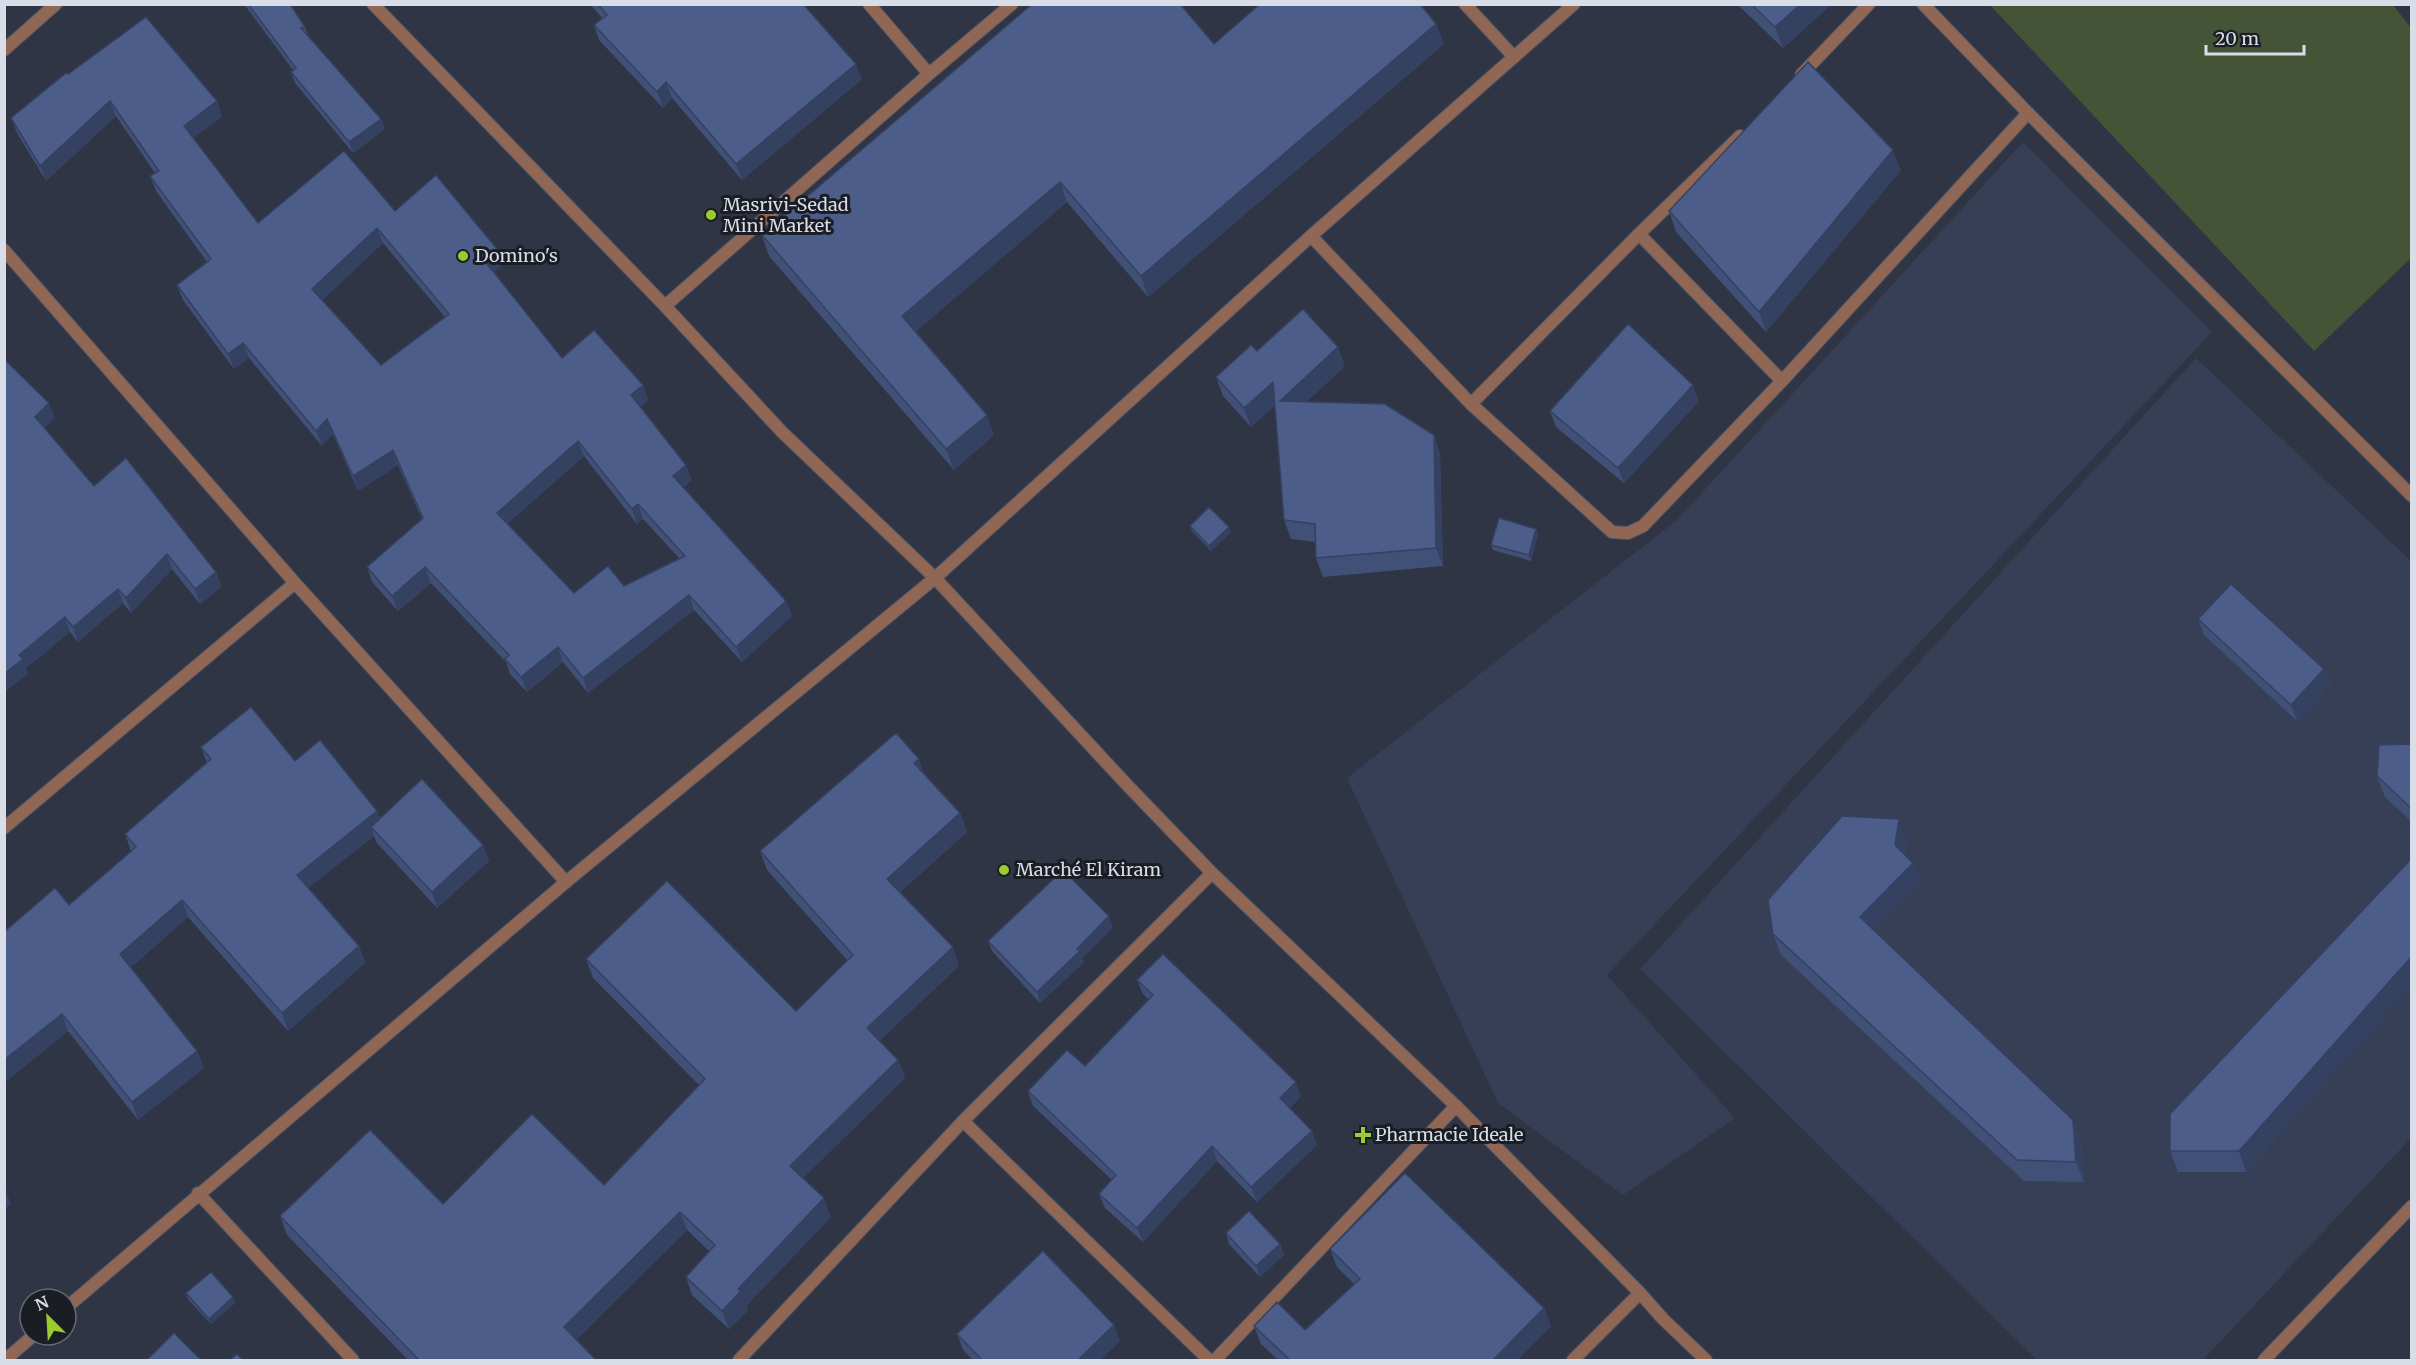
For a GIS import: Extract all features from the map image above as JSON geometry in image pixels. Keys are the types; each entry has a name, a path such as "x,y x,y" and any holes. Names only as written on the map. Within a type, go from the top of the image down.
{"street":[{"path":"4,50 56,4"},
{"path":"373,4 665,306 782,432 935,578 1212,873 1456,1106 1663,1319 1706,1360"},
{"path":"869,4 928,74"},
{"path":"665,306 928,74 1012,4"},
{"path":"1465,4 1514,57"},
{"path":"78,1298 566,882 935,578 1311,236 1574,4"},
{"path":"1790,86 1869,4"},
{"path":"1923,4 2028,113 2412,496"},
{"path":"1311,236 1471,404 1612,532 1628,533 1643,526 1782,381 2028,113"},
{"path":"1471,404 1639,234 1750,126"},
{"path":"1639,234 1782,381"},
{"path":"4,250 295,583 566,882"},
{"path":"4,828 295,583"},
{"path":"739,1360 963,1121 1212,873"},
{"path":"1215,1360 1456,1106"},
{"path":"963,1121 1209,1360"},
{"path":"198,1193 353,1360"},
{"path":"2264,1360 2412,1206"},
{"path":"1573,1360 1640,1293"},
{"path":"5,1360 20,1347"}],"shaded area":[{"path":"2023,142 2212,332 1607,975 1735,1118 1623,1195 1498,1103 1347,778 1677,520"},
{"path":"2196,358 2411,561 2411,1138 2203,1360 2037,1360 1640,969"}],"green space":[{"path":"1990,5 2393,5 2411,28 2411,258 2314,351"}],"building":[{"path":"248,4 290,4 305,27 301,28 381,119 349,142 291,72 296,68"},
{"path":"598,4 803,4 856,64 736,164 666,82 657,92 594,25 607,15"},
{"path":"1032,4 1180,4 1214,44 1260,4 1420,4 1436,24 1141,276 1060,182 902,316 987,415 946,449 762,235"},
{"path":"1751,4 1801,4 1775,27"},
{"path":"146,17 217,101 184,126 258,223 344,151 395,211 436,175 497,249 484,260 562,358 594,330 643,385 631,395 686,465 673,476 786,601 736,647 689,595 583,678 558,647 521,677 505,659 509,655 425,567 392,596 367,567 423,518 393,450 353,476 327,419 316,431 243,343 228,354 177,285 211,259 150,176 159,171 110,101 40,166 11,118 66,73 68,74","holes":["377,228 449,314 381,365 312,289","578,441 632,509 638,504 685,556 624,586 608,566 574,593 497,513"]},
{"path":"1808,62 1893,150 1759,312 1669,211"},
{"path":"1303,309 1338,347 1280,401 1385,404 1434,435 1436,548 1316,558 1315,524 1284,520 1273,382 1244,408 1216,377 1251,345 1257,351"},
{"path":"1628,324 1693,385 1618,468 1550,411"},
{"path":"4,359 49,403 35,417 94,486 126,458 216,572 195,589 167,554 126,598 118,589 73,627 65,617 19,655 23,659 4,674"},
{"path":"1209,507 1229,527 1209,546 1190,526"},
{"path":"1499,518 1536,529 1529,555 1491,545"},
{"path":"2231,584 2324,669 2291,705 2198,619"},
{"path":"251,707 295,761 320,740 377,811 297,875 359,946 282,1013 182,900 120,954 197,1051 132,1102 62,1014 4,1060 4,932 55,888 69,905 136,847 125,834 211,759 201,747"},
{"path":"896,733 919,759 914,763 960,813 887,879 953,947 867,1028 898,1060 790,1166 824,1198 738,1289 741,1291 722,1311 686,1277 715,1245 680,1212 564,1327 596,1360 419,1360 280,1216 370,1130 443,1204 532,1114 604,1185 705,1079 586,959 667,881 796,1011 853,955 760,851"},
{"path":"2412,744 2412,809 2377,776 2379,745"},
{"path":"422,779 483,845 432,892 371,827"},
{"path":"1842,816 1899,819 1895,845 1913,863 1860,917 2073,1120 2076,1162 2017,1160 1773,934 1768,900"},
{"path":"2412,858 2412,956 2239,1151 2170,1151 2170,1114"},
{"path":"1063,870 1109,916 1077,949 1080,951 1037,992 988,941"},
{"path":"1163,954 1296,1082 1280,1098 1312,1131 1251,1187 1212,1146 1137,1228 1099,1194 1116,1175 1028,1091 1067,1050 1085,1066 1153,995 1137,980"},
{"path":"1405,1173 1544,1308 1493,1360 1290,1360 1254,1326 1277,1302 1305,1330 1360,1279 1330,1249"},
{"path":"1249,1211 1280,1244 1256,1266 1226,1233"},
{"path":"1043,1251 1114,1325 1078,1360 982,1360 957,1334"},
{"path":"211,1272 233,1297 209,1319 186,1293"},
{"path":"174,1333 201,1360 147,1360"},
{"path":"237,1354 243,1360 230,1360"}],"place":[{"name":"Masrivi-Sedad Mini Market","path":"711,215"},
{"name":"Domino's","path":"463,256"},
{"name":"Marché El Kiram","path":"1004,870"},
{"name":"Pharmacie Ideale","path":"1363,1135"}]}
